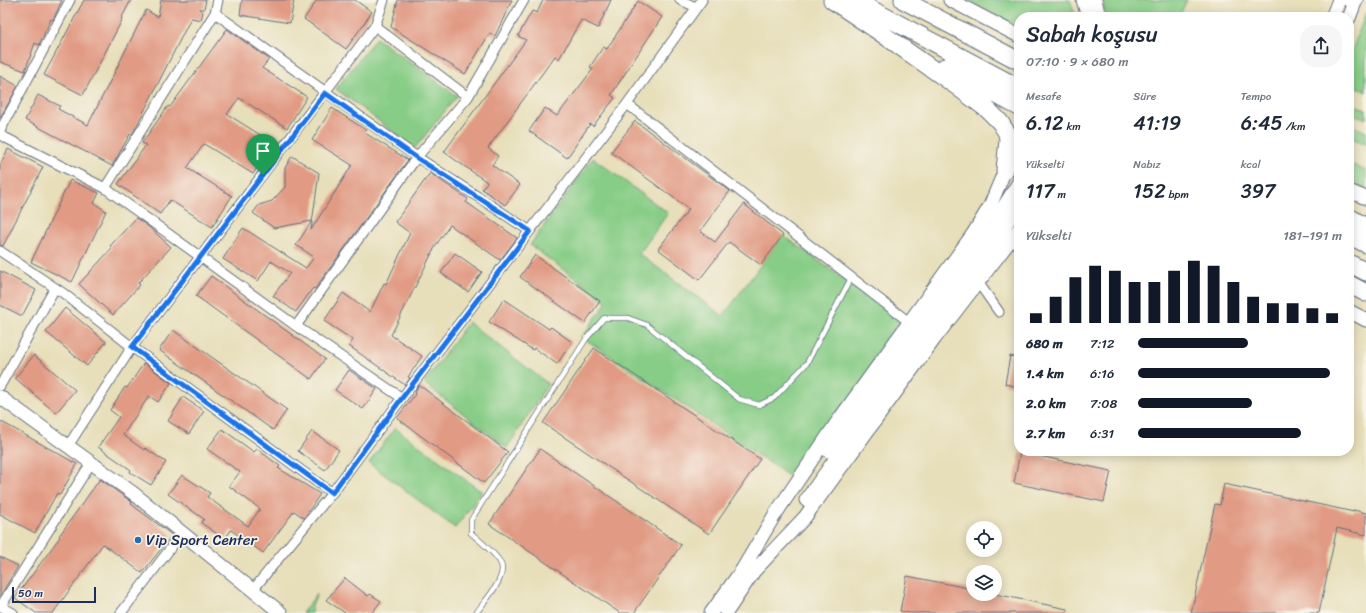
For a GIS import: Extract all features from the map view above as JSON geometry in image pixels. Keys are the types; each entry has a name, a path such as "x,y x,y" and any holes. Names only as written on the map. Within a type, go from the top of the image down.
{"highway":[{"path":"832,0 882,33 988,110 1000,122 1006,132 1008,140 1005,170"},
{"path":"854,0 1014,85"},
{"path":"903,0 1014,58"},
{"path":"882,33 1014,104"},
{"path":"1354,209 1366,214"},
{"path":"1354,220 1366,227"},
{"path":"1354,238 1366,244"},
{"path":"1354,266 1366,272"},
{"path":"1354,287 1366,293"}],"main road":[{"path":"950,0 1014,33"},
{"path":"962,0 973,12"},
{"path":"1083,0 1087,12"},
{"path":"1095,0 1098,12"},
{"path":"1334,12 1339,0"},
{"path":"1350,12 1352,2"},
{"path":"726,613 778,510 838,421 973,234 990,206 1005,170 1014,158"},
{"path":"711,613 748,570 912,344 984,239 1014,190"},
{"path":"1354,193 1366,198"},
{"path":"912,344 962,288 997,239 1014,211"},
{"path":"748,570 805,516 935,338 1014,235"},
{"path":"1354,314 1366,320"},
{"path":"0,397 133,493 281,613"}],"street":[{"path":"0,131 70,0"},
{"path":"105,188 214,13 218,0"},
{"path":"68,446 132,347 201,258 375,26 384,0"},
{"path":"296,326 417,158 468,96 524,0"},
{"path":"252,591 332,493 402,398 627,104 699,4 680,0"},
{"path":"214,13 417,158 530,231"},
{"path":"375,26 468,96"},
{"path":"627,104 909,322"},
{"path":"0,134 105,188 296,326 402,398"},
{"path":"0,251 55,288 132,347 332,493"},
{"path":"978,282 999,312"},
{"path":"0,386 55,288"},
{"path":"13,613 0,606 91,463"},
{"path":"121,613 179,537 184,535"}],"lane":[{"path":"476,613 501,579 502,569 500,562 471,532 471,520 586,339 604,318 628,318 647,325 739,399 759,405 774,398 807,363 851,278"}],"green space":[{"path":"967,0 1070,0 1074,12 1014,12 1014,24"},
{"path":"1103,0 1187,0 1181,12 1104,12"},
{"path":"1366,12 1366,92 1354,86 1354,45"},
{"path":"376,38 457,96 415,148 336,89"},
{"path":"1354,105 1366,109 1366,119 1354,114"},
{"path":"1354,126 1366,132 1366,144 1354,139"},
{"path":"593,158 668,213 639,254 723,316 783,235 908,326 795,480 582,337 607,302 530,245"},
{"path":"1354,165 1366,171 1366,190 1354,185"},
{"path":"468,322 548,384 507,448 424,383"},
{"path":"395,428 482,492 455,528 369,463"},
{"path":"317,594 312,606 312,613 302,613"}],"building":[{"path":"0,0 62,0 39,45 35,43 25,71 0,62"},
{"path":"84,0 131,0 83,95 44,75"},
{"path":"161,0 206,0 204,9 199,9 203,12 201,20 191,18 134,131 131,135 130,134 112,166 25,120 38,95 60,106 58,109 88,125 146,10 158,17"},
{"path":"242,0 294,0 290,23 240,15"},
{"path":"317,0 355,0 372,12 346,49 304,19"},
{"path":"398,0 512,0 495,36 490,33 465,74 391,27"},
{"path":"543,0 611,0 598,28 581,20 559,59 555,56 488,148 498,156 492,165 520,185 505,205 482,189 487,182 444,152 526,40 518,36 532,11 537,13"},
{"path":"638,1 662,17 611,95 615,98 593,126 590,124 567,158 529,131 545,108 557,116 593,69 590,67 603,47 607,49"},
{"path":"227,29 269,59 262,68 307,97 287,128 239,98 227,114 273,143 253,174 204,144 187,168 232,196 212,227 170,200 160,214 118,184 146,145 142,143 168,106 170,107"},
{"path":"0,76 18,86 0,118"},
{"path":"332,108 366,130 365,133 408,160 315,289 313,288 296,312 273,296 290,273 271,261 258,281 223,259 243,228 306,268 314,257 296,245 312,221 274,228 253,213 259,205 272,201 285,187 285,168 292,156 319,173 311,230 352,165 312,140"},
{"path":"635,121 730,191 700,231 715,242 744,204 783,235 761,265 729,242 699,280 658,249 689,209 611,152"},
{"path":"8,149 43,167 3,246 0,245 0,165"},
{"path":"430,173 468,199 466,202 517,238 500,260 450,225 436,245 391,335 422,356 408,377 410,378 405,385 349,346 353,340 324,321 343,293 370,312 384,283 386,284 410,233 395,222"},
{"path":"70,180 99,193 94,203 106,211 72,282 31,262"},
{"path":"136,218 149,227 171,247 138,283 140,285 113,315 79,284 112,248 110,246"},
{"path":"455,253 482,272 468,292 441,273"},
{"path":"535,255 600,301 585,323 520,277"},
{"path":"0,271 36,290 22,316 0,305"},
{"path":"211,276 325,359 311,379 196,296"},
{"path":"504,299 549,329 551,327 572,342 557,364 534,348 533,350 489,322"},
{"path":"65,308 106,342 87,366 46,332"},
{"path":"173,330 287,410 273,430 159,350"},
{"path":"594,348 760,459 709,534 543,423"},
{"path":"34,355 75,390 56,413 15,378"},
{"path":"1010,356 1014,357 1014,386 1005,384"},
{"path":"144,363 171,383 158,402 149,396 123,435 144,450 145,448 166,462 151,485 130,472 131,470 98,447 119,417 110,410 125,387 127,388"},
{"path":"349,370 377,389 363,409 335,390"},
{"path":"419,385 508,452 484,483 397,418 416,393 415,392"},
{"path":"183,397 204,411 189,434 168,421"},
{"path":"0,421 77,464 60,495 57,493 35,533 0,514"},
{"path":"222,429 254,452 257,449 280,466 278,468 320,494 304,518 294,511 263,553 231,530 225,539 201,523 204,519 168,494 182,475 210,493 207,497 248,526 260,509 229,486 240,472 207,449"},
{"path":"312,431 339,450 325,470 298,451"},
{"path":"540,449 681,545 634,613 620,613 489,524"},
{"path":"1019,456 1039,456 1111,471 1104,502 1014,483"},
{"path":"100,479 132,502 131,504 172,535 142,573 103,544 53,613 36,613 15,598"},
{"path":"1224,484 1354,512 1354,510 1366,513 1366,535 1337,528 1319,613 1191,613 1215,504 1220,505"},
{"path":"0,557 18,566 0,596"},
{"path":"907,576 966,588 966,601 1002,601 1002,595 1067,609 1067,613 909,613 900,611"},
{"path":"345,578 368,596 370,594 381,601 372,613 345,613 326,600"}],"place":[{"name":"Vip Sport Center","path":"138,540"}],"route":[{"path":"325,93 417,158 530,231 402,398 332,493 132,347 263,175 325,93"}]}
